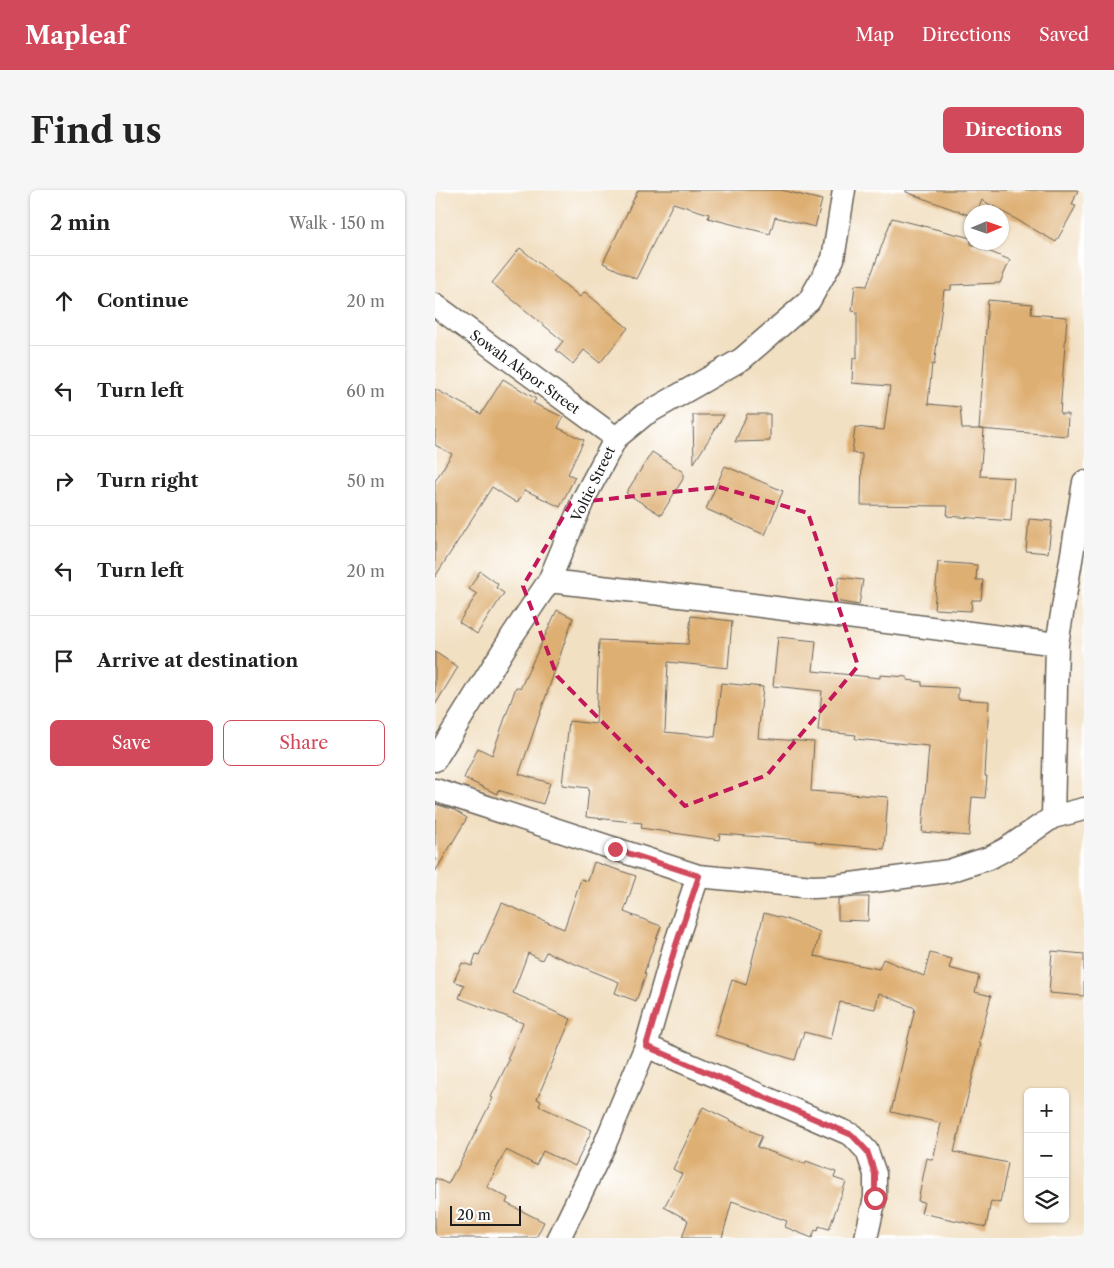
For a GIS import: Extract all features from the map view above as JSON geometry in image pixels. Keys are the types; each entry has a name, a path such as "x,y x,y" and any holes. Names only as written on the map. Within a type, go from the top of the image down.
{"street":[{"name":"Voltic Street","path":"435,760 512,636 549,581 584,498 616,438 643,415 742,359 809,301 833,260 844,190"},
{"name":"Sowah Akpor Street","path":"435,305 616,438"},
{"path":"1053,816 1057,644 1084,482"},
{"path":"549,581 1057,644"},
{"path":"435,790 699,876 813,887 836,886 949,870 989,858 1006,849 1053,816 1084,809"},
{"path":"559,1238 605,1144 646,1046 699,876"},
{"path":"646,1046 852,1135 867,1151 875,1174 875,1198 866,1238"}],"highlighted area":[{"path":"719,487 808,513 858,666 767,775 685,806 557,676 523,586 571,503"}],"building":[{"path":"638,190 781,190 822,200 815,227 775,217 770,234 708,218 709,214 673,203 636,279 603,263"},
{"path":"906,190 1078,190 1072,205 1076,206 1056,242 1009,215 1009,205 991,205 982,200 980,205 964,205 964,213 906,192"},
{"path":"892,218 964,236 964,250 986,250 1010,260 1000,283 951,285 951,290 944,290 934,365 932,364 928,404 960,407 962,429 984,429 980,476 1014,478 1011,521 947,516 948,506 861,505 862,454 852,453 855,427 884,430 890,386 852,383 853,358 857,359 857,312 852,311 855,285 867,286"},
{"path":"520,248 580,297 585,292 628,328 600,363 584,350 573,364 556,350 563,341 492,283"},
{"path":"988,300 1032,304 1031,314 1067,317 1060,414 1068,414 1067,436 979,429"},
{"path":"503,379 536,399 533,403 563,417 558,428 584,440 568,474 575,477 560,507 525,490 517,503 492,487 435,577 435,481 452,454 435,445 435,389 481,414"},
{"path":"747,414 770,414 770,441 735,442"},
{"path":"693,415 724,415 694,463"},
{"path":"652,452 683,472 683,479 661,515 626,493"},
{"path":"725,466 783,491 765,535 706,509"},
{"path":"1029,519 1052,521 1048,553 1026,551"},
{"path":"938,562 977,565 976,580 983,580 981,600 972,600 971,611 934,609"},
{"path":"480,571 498,584 496,588 504,593 477,634 459,622 477,594 469,589"},
{"path":"839,577 863,580 859,605 835,601"},
{"path":"557,610 573,618 519,774 550,783 543,804 498,790 497,794 464,778 478,748 492,755 516,687 520,689"},
{"path":"691,616 732,621 728,668 668,662 665,732 715,737 721,683 763,687 758,738 814,742 811,791 888,797 884,849 815,843 815,841 720,834 719,840 641,828 642,823 586,817 589,788 562,785 569,721 596,724 599,640 688,644"},
{"path":"778,637 816,641 813,671 880,678 880,675 907,677 907,680 922,682 922,686 958,688 958,699 989,701 985,798 972,797 969,836 922,832 929,746 855,739 856,735 818,731 822,691 773,686"},
{"path":"435,652 458,667 435,705"},
{"path":"435,804 454,810 467,818 435,872"},
{"path":"594,862 636,876 624,912 661,926 636,1001 615,993 619,982 546,952 542,960 528,953 513,993 571,1019 537,1099 541,1101 539,1106 592,1130 575,1166 543,1151 536,1165 506,1150 487,1187 508,1198 506,1203 544,1222 536,1238 435,1238 435,1178 448,1184 456,1171 493,1098 491,1097 509,1060 507,1059 523,1023 459,998 464,985 454,981 462,963 472,966 476,954 479,955 502,903 564,929 581,879 588,881"},
{"path":"869,897 868,921 838,920 838,899"},
{"path":"764,913 820,932 814,956 879,969 883,959 924,976 930,953 952,959 949,968 979,976 975,992 991,996 954,1152 1008,1163 1000,1203 991,1201 986,1227 921,1213 924,1202 918,1201 927,1158 933,1160 941,1123 891,1112 915,1008 879,993 875,1009 840,1002 831,1039 804,1032 795,1060 715,1035 732,980 746,985"},
{"path":"1052,951 1084,954 1084,996 1049,993"},
{"path":"703,1107 762,1136 757,1147 805,1164 806,1161 836,1172 834,1178 846,1182 829,1229 819,1226 818,1231 815,1230 812,1238 785,1227 787,1221 732,1201 722,1238 682,1238 688,1220 664,1207 682,1174 673,1169"}],"route":[{"path":"615,849 699,876 646,1046 852,1135 867,1151 875,1174 875,1198"}]}
